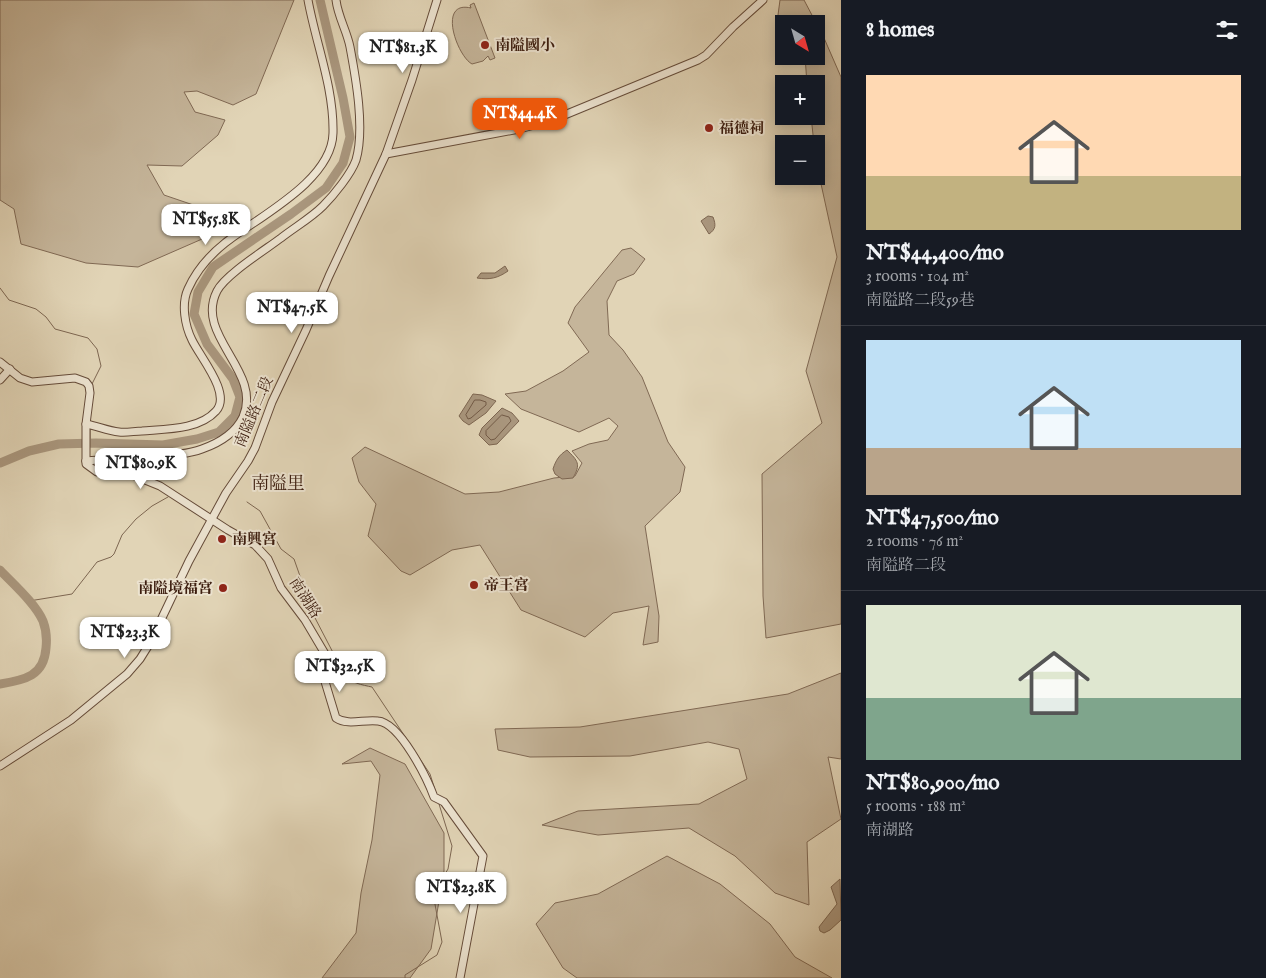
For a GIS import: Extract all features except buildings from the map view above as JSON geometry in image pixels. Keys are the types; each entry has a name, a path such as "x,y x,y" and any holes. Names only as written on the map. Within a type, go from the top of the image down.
{"street":[{"path":"86,424 120,432 182,428 208,418 218,410 221,402 220,390 191,339 184,315 187,291 200,266 225,243 269,213 306,184 327,157 333,135 330,94 308,0"},
{"path":"0,362 20,378 32,382 75,378 86,382 90,386 86,424 86,461 181,454 202,449 222,441 233,432 246,410 248,397 244,380 214,324 211,310 218,289 232,274 322,206 339,188 356,161 361,136 355,78 349,45 336,0"},
{"name":"南隘路二段","path":"0,766 71,720 127,674 140,659 150,643 189,560 226,493 255,448 272,402 386,154 438,0"},
{"path":"386,154 535,125 576,111 698,60 706,55 762,0"},
{"path":"0,380 10,369"},
{"name":"南湖路","path":"86,461 86,464 97,472 128,473 160,486 212,520 255,544 268,559 282,588 305,620 334,669 323,675 336,718 341,722 376,720 383,722 392,729 419,766 434,797 444,802 483,856 460,978"}],"shaded area":[{"path":"0,0 294,0 256,94 233,105 197,91 184,92 195,112 225,120 218,135 182,166 147,165 164,195 214,212 209,236 138,267 86,263 21,244 14,209 0,200"},
{"path":"780,0 804,0 812,15 778,15"},
{"path":"474,3 495,58 490,60 488,56 483,61 472,64 466,59 456,41 452,20 455,12 461,8 471,8 470,5"},
{"path":"825,40 841,77 841,624 766,638 763,596 762,474 822,423 806,371 837,257 821,185 825,185 825,135 813,135 812,125 825,125 825,75 806,75 806,65 825,65"},
{"path":"631,248 645,259 634,274 617,281 607,301 609,335 623,350 642,377 668,442 685,467 680,492 645,526 659,616 658,642 643,645 649,606 613,613 585,637 521,610 480,545 452,550 410,575 401,571 368,536 376,504 359,482 352,458 365,447 465,494 499,492 554,478 575,476 582,463 572,451 589,444 608,440 618,426 609,418 579,432 521,409 505,394 526,391 563,371 589,352 568,323 575,307 622,250"},
{"path":"841,673 841,759 828,757 841,819 807,842 809,905 775,893 735,856 689,828 598,835 542,825 578,811 699,804 747,779 739,749 708,742 630,756 530,757 498,750 495,729 580,727 788,694"},
{"path":"370,748 405,764 444,833 444,871 431,949 410,978 322,978 356,933 361,893 372,840 380,775 371,761 342,764"},
{"path":"667,856 720,884 770,924 795,957 832,978 577,978 563,968 536,924 555,903 598,894"}],"water":[{"path":"708,216 713,217 715,225 709,234 701,221"},
{"path":"505,266 508,271 494,278 477,278 481,273 495,273"},
{"path":"473,394 482,395 496,401 486,413 469,425 459,416"},
{"path":"502,408 512,413 519,421 497,444 489,445 479,435 482,428"},
{"path":"567,450 576,460 578,466 573,478 562,479 555,474 553,469 558,458"},
{"path":"840,879 841,920 824,933 820,931 819,927 837,904 831,887"}],"waterway":[{"path":"0,463 29,451 59,444 163,445 197,439 219,432 235,416 240,397 233,379 207,344 194,314 198,292 213,267 326,188 343,163 350,137 343,98 320,0"},
{"path":"0,288 9,300 36,309 46,317 55,329 88,338 97,349 101,366 92,384"},
{"path":"90,427 90,443"},
{"path":"29,601 72,594 97,562 114,554 122,535 136,519 152,506 168,497"},
{"path":"247,502 260,511 281,549 294,559 314,616 340,666"},
{"path":"0,570 39,614 46,634 44,657 37,671 17,681 0,684"},
{"path":"344,674 353,682 372,687 430,774 436,793"},
{"path":"405,978 405,975 437,955 442,942 434,899 440,882 448,869 452,846 439,804"}],"place":[{"name":"南隘國小","path":"485,45"},
{"name":"福德祠","path":"709,128"},
{"name":"南興宮","path":"222,539"},
{"name":"帝王宮","path":"474,585"},
{"name":"南隘境福宮","path":"223,588"}],"district":[{"name":"南隘里","path":"278,484"}]}
